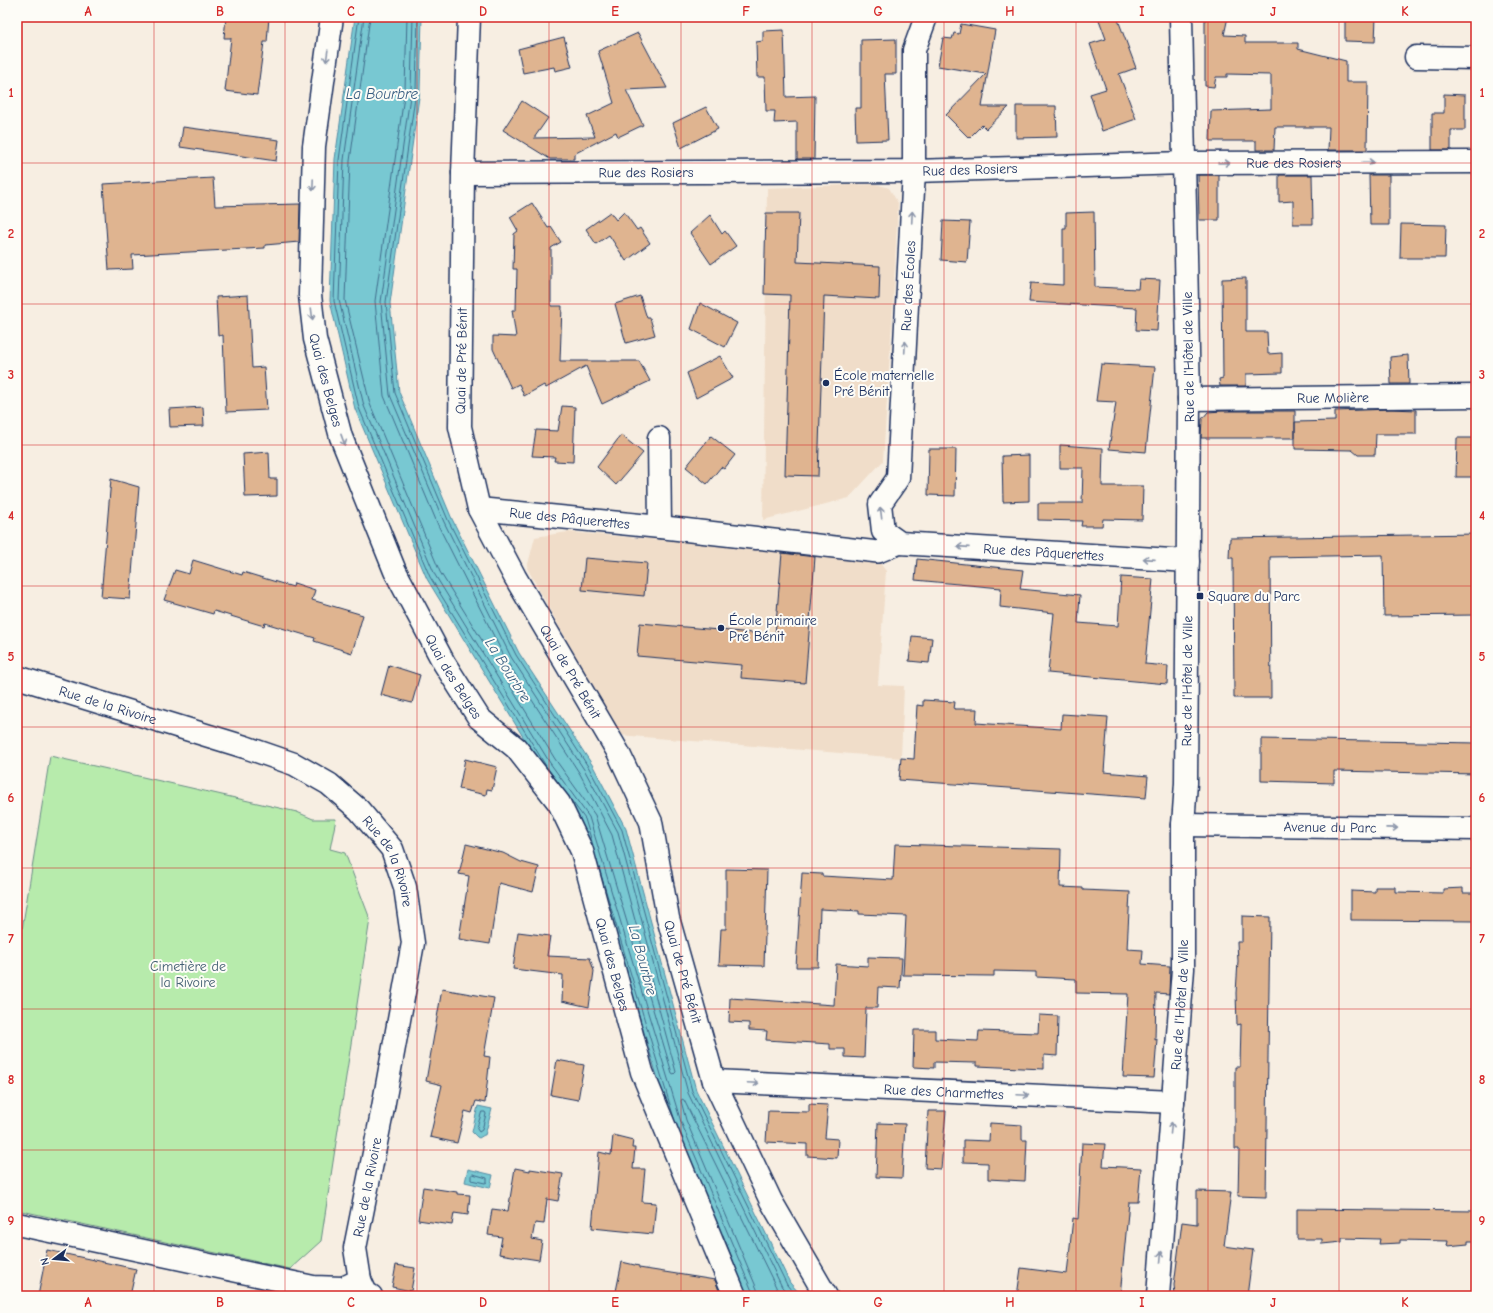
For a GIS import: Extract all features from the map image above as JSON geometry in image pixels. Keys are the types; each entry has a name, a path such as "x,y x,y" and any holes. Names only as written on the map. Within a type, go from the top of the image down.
{"street":[{"name":"Quai des Belges","path":"332,17 314,146 310,295 315,339 341,437 395,571 444,663 479,718 516,748 559,803 582,851 642,1072 735,1296"},
{"name":"Quai de Pré Bénit","path":"469,17 463,173 460,427 479,509 515,576 618,752 652,822 668,918 714,1081 771,1201 826,1296"},
{"name":"Rue des Écoles","path":"900,543 883,531 880,504 898,478 914,171 914,50 926,17"},
{"name":"Rue de l'Hôtel de Ville","path":"1158,1296 1183,969 1183,825 1186,782 1189,399 1181,17"},
{"path":"1416,57 1476,58"},
{"name":"Rue des Rosiers","path":"463,173 914,171 1185,163 1476,162"},
{"name":"Rue Molière","path":"1189,399 1476,396"},
{"path":"659,438 660,527"},
{"name":"Rue des Pâquerettes","path":"479,509 756,538"},
{"path":"756,538 878,552 900,543"},
{"name":"Rue des Pâquerettes","path":"900,543 1188,561"},
{"name":"Rue de la Rivoire","path":"17,677 294,764 329,784 353,805 392,849 405,887 413,943 382,1114 355,1248 366,1288 314,1287 17,1224"},
{"name":"Avenue du Parc","path":"1183,825 1476,829"},
{"name":"Rue des Charmettes","path":"714,1081 1173,1102"}],"shaded area":[{"name":"École maternelle Pré Bénit","path":"876,184 889,188 898,203 883,461 849,498 763,520 767,188"},
{"name":"École primaire Pré Bénit","path":"568,532 876,558 886,571 878,685 904,686 901,758 619,735 527,568 535,537"}],"green space":[{"name":"Cimetière de la Rivoire","path":"50,756 297,812 313,819 336,819 330,849 345,853 370,919 321,1241 290,1269 17,1210 17,961"}],"water":[{"name":"La Bourbre","path":"355,17 422,17 420,90 390,303 399,392 452,519 519,653 593,766 626,829 696,1090 790,1283 802,1296 744,1296 672,1126 581,821 542,768 427,579 355,409 330,301 335,159"},
{"path":"478,1106 492,1109 485,1135 479,1138 472,1132"},
{"path":"468,1169 493,1175 490,1188 465,1182"}],"building":[{"path":"226,17 269,17 267,42 264,42 257,95 225,91 231,38 224,38"},
{"path":"1098,17 1117,17 1136,68 1119,74 1136,119 1102,131 1090,94 1106,89 1090,44 1106,39"},
{"path":"1205,17 1228,17 1224,35 1245,36 1245,43 1298,43 1298,49 1346,61 1346,82 1368,82 1367,150 1328,150 1329,127 1275,127 1274,150 1256,150 1256,141 1210,141 1211,111 1271,109 1271,75 1227,74 1227,77 1216,77 1214,87 1205,86"},
{"path":"1345,17 1376,17 1375,42 1345,41"},
{"path":"961,24 995,30 982,107 1009,107 986,129 982,125 969,138 946,115 986,74 938,66 943,38 952,39 954,33 959,34"},
{"path":"784,30 786,97 815,96 814,159 797,159 797,122 774,123 775,111 766,111 765,77 757,77 756,42 763,41 763,31"},
{"path":"638,33 667,88 626,90 643,125 618,137 616,132 574,154 574,159 550,159 503,130 522,101 548,118 534,138 595,137 587,116 614,103 598,51"},
{"path":"564,37 572,67 555,71 554,67 523,73 518,49"},
{"path":"896,39 896,74 885,74 888,140 856,141 855,108 861,108 861,40"},
{"path":"1444,94 1465,95 1465,130 1451,130 1451,150 1432,150 1432,113 1444,113"},
{"path":"1016,106 1056,106 1057,137 1016,138"},
{"path":"706,107 718,129 681,148 673,123"},
{"path":"183,127 279,140 276,161 180,147"},
{"path":"1198,175 1219,175 1219,220 1199,220"},
{"path":"1279,175 1312,175 1313,224 1293,224 1293,201 1279,202"},
{"path":"1369,175 1389,175 1389,225 1370,225"},
{"path":"213,178 215,206 300,204 299,242 265,245 265,248 132,255 133,269 109,270 103,184"},
{"path":"532,203 548,228 551,227 561,242 551,248 551,306 562,306 560,361 639,361 650,381 602,404 586,366 546,388 544,385 524,396 519,384 511,388 493,349 493,336 516,337 512,310 516,310 517,269 513,269 514,234 518,231 510,217"},
{"path":"610,212 616,220 624,212 637,230 640,228 650,243 626,261 609,235 596,244 586,229"},
{"path":"1094,212 1095,287 1138,289 1139,279 1160,280 1157,331 1136,330 1137,308 1029,302 1031,283 1063,285 1063,228 1066,228 1066,213"},
{"path":"766,213 799,213 797,262 880,266 879,299 824,296 818,476 785,475 790,295 764,294"},
{"path":"710,215 722,234 725,231 736,246 711,264 690,233"},
{"path":"943,221 970,222 967,262 941,260"},
{"path":"1401,224 1446,225 1445,258 1400,258"},
{"path":"1246,278 1246,332 1267,332 1268,354 1282,353 1282,373 1246,374 1246,386 1220,386 1219,379 1223,378 1222,279"},
{"path":"248,295 252,368 264,367 267,410 226,412 223,335 218,336 216,297"},
{"path":"640,296 647,318 650,318 655,335 626,343 615,304"},
{"path":"700,303 737,323 725,347 691,329"},
{"path":"1408,355 1409,384 1391,384 1390,357"},
{"path":"720,356 733,378 696,398 687,373"},
{"path":"1101,364 1155,367 1146,452 1109,449 1116,402 1096,401"},
{"path":"562,406 575,407 573,462 554,461 555,457 532,456 536,430 558,431"},
{"path":"203,407 204,426 170,427 169,409"},
{"path":"1391,409 1416,410 1416,434 1376,434 1375,455 1358,455 1352,450 1295,449 1295,422 1335,421 1335,411"},
{"path":"1295,411 1295,438 1201,438 1202,419 1208,412"},
{"path":"621,435 643,453 616,485 597,467"},
{"path":"711,436 735,455 724,469 721,467 707,484 686,467"},
{"path":"1457,438 1476,438 1476,477 1456,477"},
{"path":"1060,445 1103,448 1102,486 1143,486 1142,520 1103,519 1102,526 1081,526 1082,521 1038,520 1038,503 1082,503 1083,468 1060,468"},
{"path":"929,449 956,449 955,496 928,495"},
{"path":"269,452 270,479 277,479 277,496 245,497 243,454"},
{"path":"1029,455 1029,501 1003,502 1002,456"},
{"path":"111,479 139,487 130,599 101,597"},
{"path":"1476,534 1476,615 1384,616 1383,555 1270,557 1271,698 1234,698 1233,558 1229,558 1230,538"},
{"path":"782,553 815,557 805,683 741,678 742,665 637,656 640,623 775,635"},
{"path":"585,558 647,563 644,596 582,590"},
{"path":"917,559 1023,570 1020,589 1080,595 1078,623 1118,626 1121,577 1153,579 1145,664 1168,666 1167,684 1048,673 1054,613 1000,607 1001,588 915,580"},
{"path":"193,560 242,575 243,572 293,587 294,583 315,590 312,600 363,615 352,653 314,641 315,638 265,623 264,626 214,611 213,614 164,600 175,570 189,574"},
{"path":"912,636 932,638 929,663 909,661"},
{"path":"389,665 420,675 412,703 381,695"},
{"path":"923,700 955,702 954,709 977,709 976,723 1061,729 1062,714 1108,717 1104,772 1148,776 1146,798 899,780 901,758 914,759 917,705 923,706"},
{"path":"1261,739 1476,743 1476,774 1334,771 1334,783 1261,781"},
{"path":"465,759 497,767 492,790 487,789 486,795 459,789"},
{"path":"466,844 503,853 521,862 539,867 533,892 499,883 490,944 459,939 469,876 459,874"},
{"path":"895,844 1061,849 1060,887 1083,888 1083,890 1130,892 1127,949 1143,950 1142,964 1170,966 1169,994 1156,993 1155,1040 1157,1039 1154,1078 1123,1077 1128,994 1076,993 1076,979 1036,977 1036,972 994,971 994,976 903,975 906,916 859,914 859,911 820,909 818,967 796,967 802,873 822,874 822,876 893,880"},
{"path":"726,869 767,870 764,966 719,965 721,929 726,929"},
{"path":"1375,887 1395,887 1395,892 1443,893 1443,889 1463,888 1463,893 1476,893 1476,921 1351,920 1351,891 1375,892"},
{"path":"1242,916 1270,917 1266,1197 1238,1196 1239,1149 1235,1149 1235,1067 1240,1067 1241,1024 1237,1025 1236,993 1238,961 1237,942 1242,942"},
{"path":"518,932 550,936 547,956 590,958 594,971 589,1007 562,1001 563,975 513,969"},
{"path":"868,957 902,958 900,988 878,987 877,1008 866,1008 864,1058 845,1057 845,1049 830,1049 830,1044 766,1040 767,1031 749,1030 749,1023 729,1022 730,998 834,1005 836,964 868,966"},
{"path":"442,989 494,998 484,1056 490,1057 485,1103 476,1101 472,1113 465,1111 457,1143 430,1137 442,1085 426,1081"},
{"path":"1039,1015 1058,1016 1057,1056 1044,1055 1044,1069 977,1066 977,1063 934,1062 934,1068 913,1067 914,1030 935,1030 935,1039 978,1041 979,1031 1038,1033"},
{"path":"557,1060 584,1065 578,1100 551,1095"},
{"path":"809,1104 828,1105 825,1138 838,1139 837,1158 807,1156 807,1144 766,1142 768,1111 809,1112"},
{"path":"928,1111 946,1111 941,1169 925,1168"},
{"path":"878,1123 905,1124 902,1178 876,1177"},
{"path":"990,1123 1022,1125 1022,1140 1027,1140 1025,1181 988,1179 988,1163 963,1162 963,1140 989,1141"},
{"path":"613,1135 633,1140 632,1148 635,1148 633,1169 645,1169 642,1202 656,1203 653,1234 592,1228 599,1152 611,1155"},
{"path":"1082,1143 1105,1144 1103,1166 1141,1168 1138,1202 1129,1202 1120,1296 1017,1296 1021,1268 1067,1274 1073,1218 1078,1219"},
{"path":"515,1168 563,1174 558,1201 547,1199 544,1224 535,1223 532,1239 542,1241 539,1260 499,1254 502,1237 488,1235 492,1209 508,1211"},
{"path":"423,1187 470,1195 468,1215 454,1213 452,1225 418,1220"},
{"path":"1197,1191 1231,1192 1224,1246 1253,1250 1247,1296 1175,1296 1174,1285 1182,1222 1197,1224"},
{"path":"1297,1209 1476,1211 1476,1241 1468,1241 1468,1244 1447,1246 1448,1241 1400,1240 1400,1243 1379,1244 1380,1239 1342,1238 1342,1242 1322,1244 1322,1239 1297,1239"},
{"path":"47,1250 136,1269 130,1296 38,1296"},
{"path":"622,1262 639,1266 639,1268 715,1280 721,1296 615,1296"},
{"path":"396,1265 415,1268 411,1291 392,1287"}],"place":[{"name":"École maternelle Pré Bénit","path":"826,383"},
{"name":"Square du Parc","path":"1200,596"},
{"name":"École primaire Pré Bénit","path":"721,628"}]}
